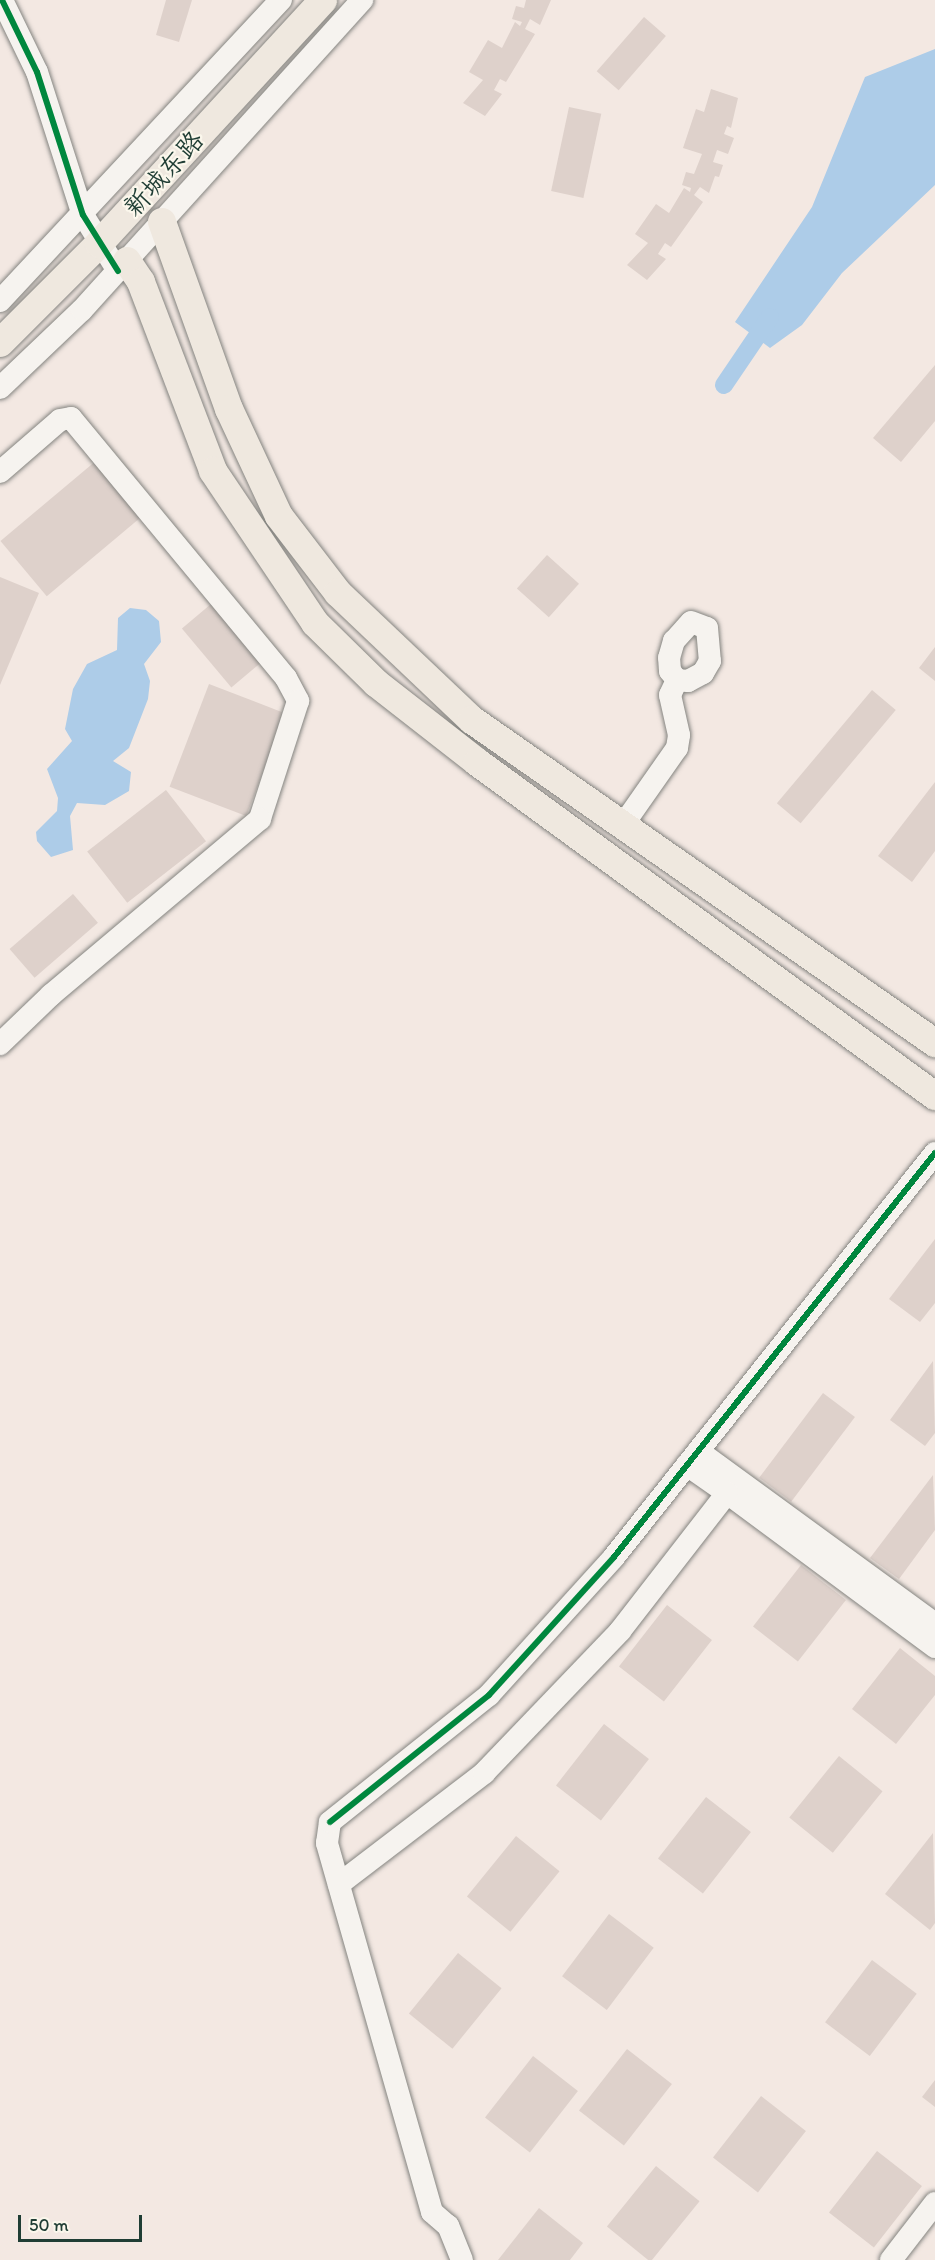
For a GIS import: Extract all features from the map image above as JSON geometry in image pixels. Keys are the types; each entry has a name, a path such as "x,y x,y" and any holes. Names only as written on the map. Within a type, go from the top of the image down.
{"main road":[{"name":"新城东路","path":"0,344 99,244 323,0"},
{"path":"162,222 230,409 279,516 338,593 402,658 472,720 935,1043"},
{"path":"123,266 141,282 213,471 315,623 376,683 477,762 935,1096"}],"street":[{"path":"2,0 37,72 83,214 99,244 123,266"},
{"path":"0,301 281,0"},
{"path":"0,388 123,266 362,0"},
{"path":"0,472 60,420 71,418 286,678 298,701 260,819 4,1033"},
{"path":"623,825 677,748 679,735 670,695 677,680"},
{"path":"462,2260 448,2226 432,2212 327,1843 330,1822 489,1695 614,1557 935,1153"},
{"path":"692,1458 727,1493 935,1647"},
{"path":"692,1458 935,1624"},
{"path":"339,1884 484,1773 530,1730 620,1631 727,1493"},
{"path":"891,2260 935,2203"}],"water":[{"path":"935,49 935,185 842,273 802,325 770,348 735,322 812,207 865,77"},
{"path":"130,608 146,610 159,621 161,642 144,664 150,681 148,699 129,748 113,761 131,772 129,791 105,805 77,803 70,816 73,850 51,857 37,841 36,832 57,811 58,798 47,769 72,741 65,729 73,689 87,664 117,650 118,618"}],"building":[{"path":"166,0 192,0 179,42 156,35"},
{"path":"526,0 551,0 540,25 530,19 525,29 535,34 506,82 500,79 494,90 502,94 485,116 463,103 483,80 469,72 488,40 502,48 515,22 520,26 522,22 512,19 516,6 524,8"},
{"path":"644,17 666,36 619,90 597,71"},
{"path":"711,89 738,98 731,128 727,126 724,134 734,138 728,154 717,150 713,162 723,165 719,177 715,176 709,193 700,187 694,195 703,202 671,247 665,243 658,254 666,259 647,280 627,265 648,243 635,234 656,204 669,213 684,188 690,192 691,188 682,185 686,172 694,174 702,154 683,148 696,109 704,112"},
{"path":"569,107 601,114 583,198 551,191"},
{"path":"935,365 935,421 901,462 873,438"},
{"path":"97,460 143,515 47,596 0,541"},
{"path":"547,555 579,584 549,617 517,588"},
{"path":"0,577 39,593 0,685"},
{"path":"211,604 260,663 231,687 182,628"},
{"path":"935,647 935,681 919,668"},
{"path":"209,684 286,713 246,816 170,787"},
{"path":"872,690 896,710 801,823 777,803"},
{"path":"935,782 935,851 912,882 878,856"},
{"path":"166,790 206,841 127,903 87,852"},
{"path":"73,894 98,923 35,978 10,949"},
{"path":"935,1239 935,1303 920,1322 889,1299"},
{"path":"933,1361 935,1433 925,1446 890,1420"},
{"path":"823,1393 855,1417 791,1502 759,1478"},
{"path":"933,1475 935,1530 899,1579 870,1558"},
{"path":"801,1565 846,1600 798,1662 753,1626"},
{"path":"667,1605 712,1640 664,1702 619,1666"},
{"path":"900,1648 935,1676 935,1695 896,1744 852,1709"},
{"path":"604,1724 649,1759 601,1821 556,1785"},
{"path":"839,1756 883,1791 833,1853 789,1817"},
{"path":"706,1797 751,1832 703,1894 658,1858"},
{"path":"933,1833 935,1923 930,1930 885,1894"},
{"path":"516,1836 560,1871 510,1932 467,1897"},
{"path":"609,1914 654,1948 607,2010 562,1976"},
{"path":"458,1953 502,1988 452,2049 409,2014"},
{"path":"872,1960 917,1994 870,2056 825,2022"},
{"path":"627,2049 672,2084 624,2146 579,2110"},
{"path":"533,2056 578,2091 530,2153 485,2117"},
{"path":"935,2080 935,2107 922,2097"},
{"path":"761,2096 806,2131 758,2193 713,2157"},
{"path":"877,2151 922,2186 874,2248 829,2212"},
{"path":"656,2166 700,2201 652,2260 648,2260 607,2227"},
{"path":"539,2208 583,2243 570,2260 498,2260"}],"waterway":[{"path":"724,385 770,317"}],"cycle path":[{"path":"2,0 37,72 83,215 118,271"},
{"path":"330,1822 489,1695 614,1557 935,1153"}]}
